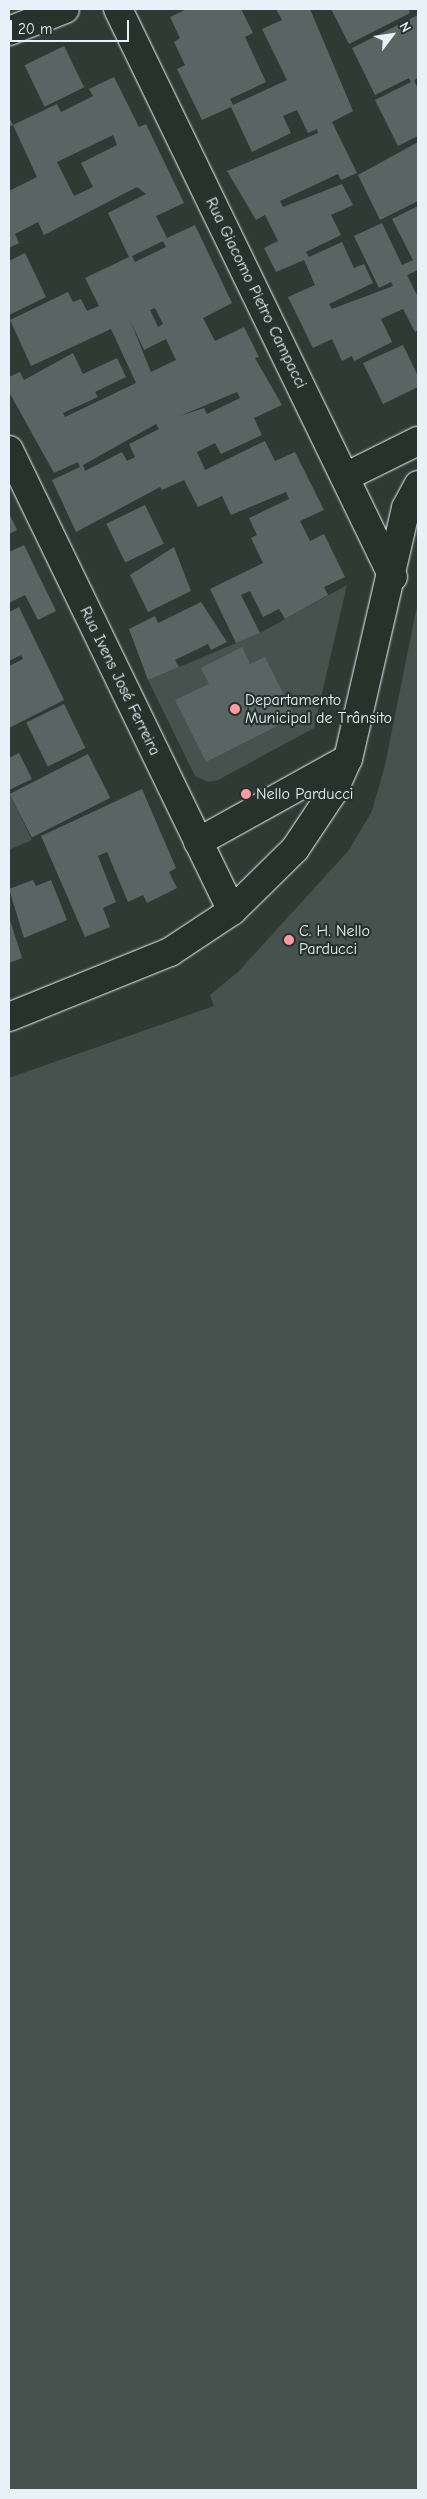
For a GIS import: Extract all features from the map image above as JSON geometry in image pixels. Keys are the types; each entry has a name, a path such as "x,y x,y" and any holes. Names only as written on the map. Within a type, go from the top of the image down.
{"street":[{"path":"9,31 65,9"},
{"name":"Rua Giacomo Pietro Campacci","path":"118,9 393,577"},
{"path":"344,477 418,441"},
{"name":"Rua Ivens José Ferreira","path":"9,450 232,911"},
{"path":"9,1017 170,952 232,911 295,849 332,792 348,759 393,577 406,508 418,485"},
{"path":"198,842 348,759"}],"shaded area":[{"path":"347,585 314,728 218,780 208,782 195,776 148,680 260,633"},
{"path":"418,601 418,2490 9,2490 9,1078 214,1006 210,995 239,971 349,850 372,811 385,765"},
{"path":"9,793 32,840 9,850"}],"building":[{"path":"187,9 241,9 253,33 245,37 266,82 230,99 233,105 287,80 262,29 282,20 276,9 310,9 353,111 332,122 357,173 341,180 338,174 280,201 283,207 342,184 353,205 331,215 341,235 306,252 309,257 342,242 354,268 364,264 373,283 329,304 332,309 393,286 391,282 379,288 354,236 382,223 402,265 413,260 392,219 418,206 418,270 407,275 418,297 418,330 415,332 403,309 381,319 392,342 354,361 352,356 342,361 332,339 313,348 288,297 315,285 304,260 276,272 264,248 278,241 265,215 256,220 227,171 318,133 317,129 308,133 297,110 283,116 291,133 252,152 231,107 202,120 177,69 185,65 174,42 180,38 170,17"},
{"path":"331,9 408,9 410,13 349,44"},
{"path":"418,15 418,78 414,80 418,89 418,136 398,146 375,100 411,82 409,78 375,95 352,48"},
{"path":"64,46 84,87 45,107 24,65"},
{"path":"114,77 139,127 146,124 184,203 156,216 167,238 195,225 232,303 203,318 215,341 244,327 259,357 255,358 282,405 254,418 262,435 221,454 215,443 197,452 205,470 265,441 275,461 295,452 324,510 300,521 310,541 324,534 345,577 324,587 328,595 285,619 279,609 263,617 250,591 241,595 260,633 236,643 210,589 263,563 251,538 257,535 249,518 289,499 286,492 231,515 222,496 198,507 184,480 162,490 160,487 76,532 52,480 80,467 78,462 54,473 9,392 9,377 20,372 24,380 73,353 83,374 117,358 126,377 95,392 98,397 63,413 65,417 136,383 111,329 31,366 10,320 68,292 73,302 81,299 87,311 99,306 85,278 129,257 108,213 146,194 137,187 44,235 38,222 15,234 19,243 9,248 9,191 37,177 13,125 57,104 61,112 93,96 89,89","holes":["113,135 117,145 81,163 93,187 74,196 57,162","163,241 166,247 135,262 132,256","155,308 163,324 158,327 150,310","130,320 144,350 166,339 176,360 151,372","237,392 240,398 207,414 204,408 180,416","156,424 159,429 129,444 135,457 127,461 122,452 85,471 83,465"]},
{"path":"9,117 13,125 9,127"},
{"path":"418,142 418,201 380,220 358,175"},
{"path":"25,253 46,297 9,315 9,261"},
{"path":"403,345 418,376 418,387 383,404 363,363"},
{"path":"145,505 164,544 125,562 106,524"},
{"path":"9,513 17,530 9,534"},
{"path":"24,545 56,611 38,620 25,595 9,603 9,552"},
{"path":"174,547 191,591 148,612 130,575"},
{"path":"201,602 227,642 211,650 208,644 175,660 179,667 148,680 129,629 155,616 158,623"},
{"path":"19,607 64,700 9,728 9,666 23,659 21,655 9,661 9,612"},
{"name":"Departamento Municipal de Trânsito","path":"242,647 250,664 265,657 295,717 206,762 175,700 209,684 201,668"},
{"path":"64,704 85,748 48,766 26,722"},
{"path":"19,753 32,779 9,790 9,758"},
{"path":"88,754 110,798 32,838 10,794"},
{"path":"142,789 176,868 169,872 177,888 147,903 143,895 128,902 107,852 98,856 116,902 103,908 110,927 85,937 41,836"},
{"path":"33,880 36,886 51,880 67,920 24,938 9,889"},
{"path":"9,917 22,958 9,963"}],"place":[{"name":"Departamento Municipal de Trânsito","path":"235,709"},
{"name":"Nello Parducci","path":"246,794"},
{"name":"C. H. Nello Parducci","path":"289,940"}]}
